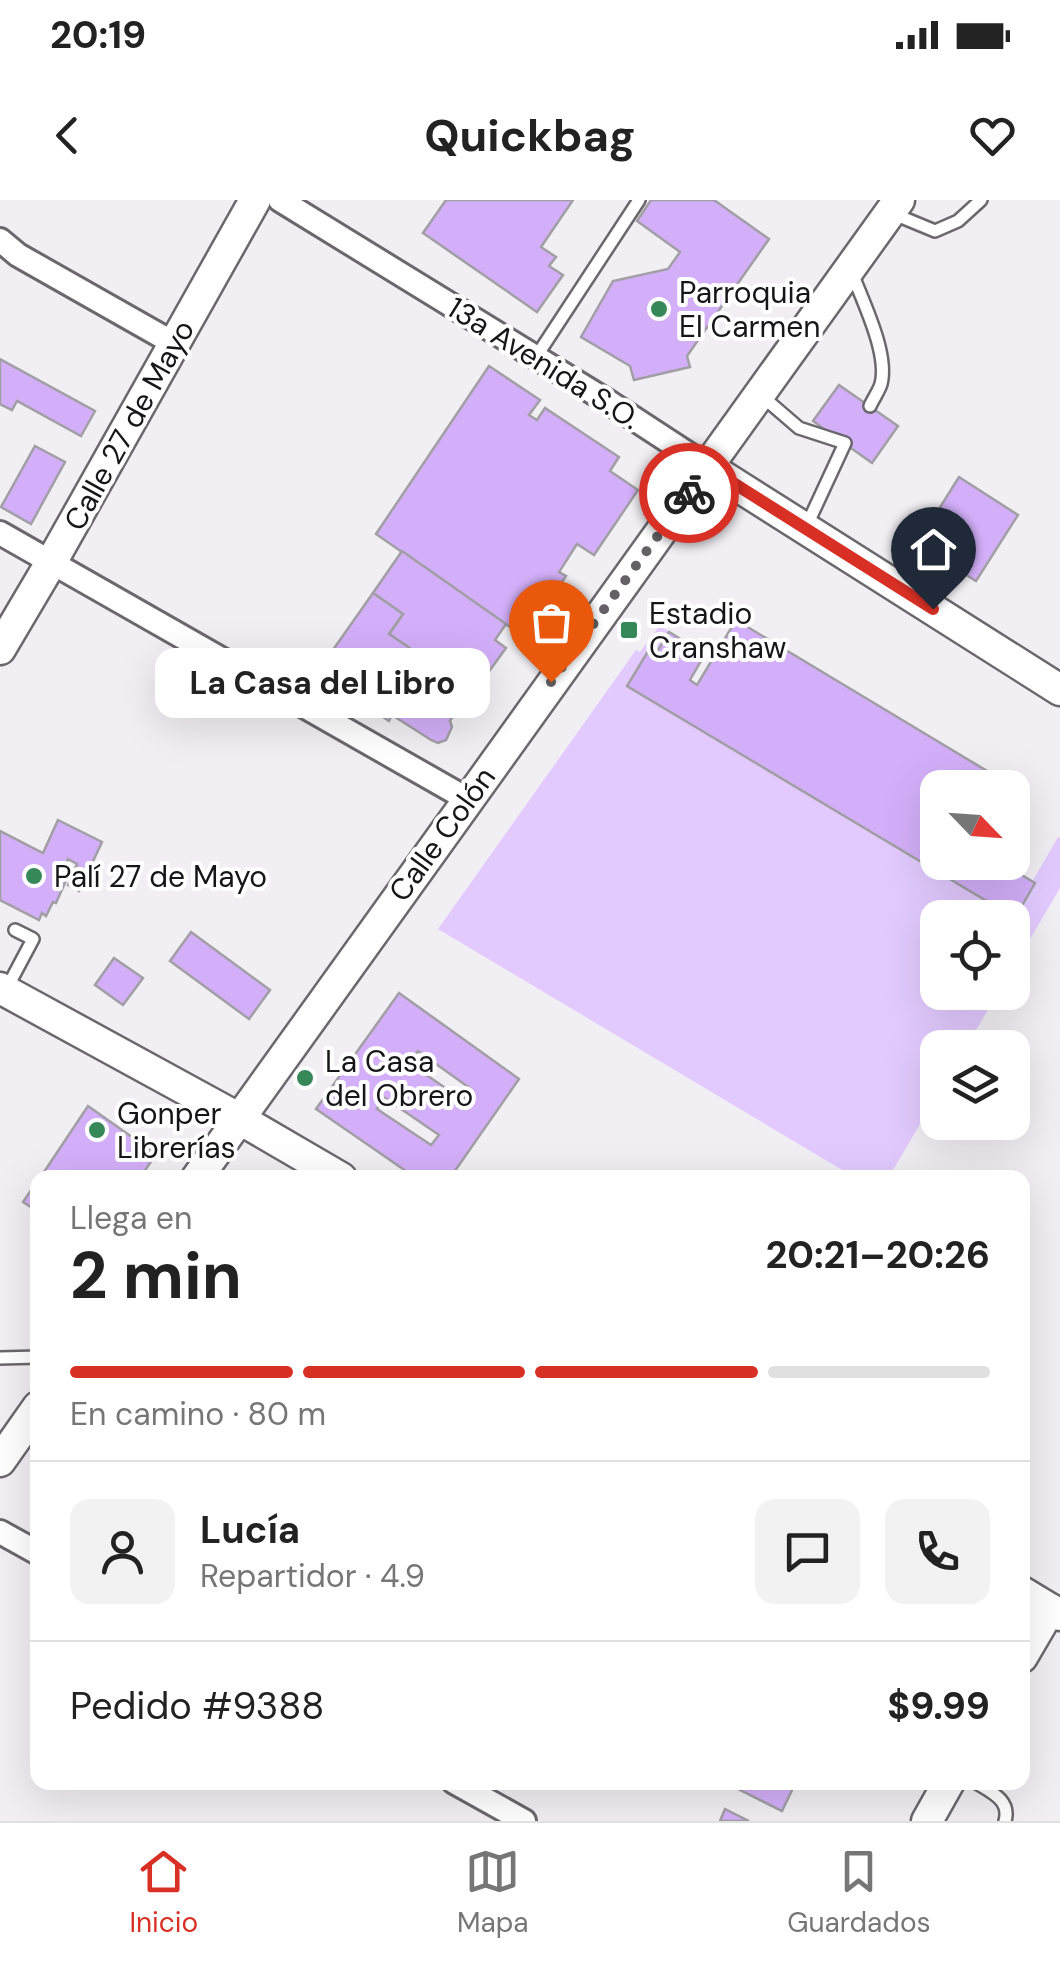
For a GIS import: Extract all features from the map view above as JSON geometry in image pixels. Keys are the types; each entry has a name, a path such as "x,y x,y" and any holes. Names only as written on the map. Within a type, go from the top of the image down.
{"main road":[{"name":"Calle 27 de Mayo","path":"0,649 255,200"},
{"name":"Calle Colón","path":"202,1170 895,206"},
{"name":"13a Avenida S.O.","path":"708,467 1060,690"},
{"path":"3,989 327,1170"},
{"path":"0,1461 30,1418"},
{"path":"1030,1597 1055,1612 1030,1645"},
{"path":"927,1821 944,1790"}],"street":[{"name":"13a Avenida S.O.","path":"280,200 708,467"},
{"path":"0,240 18,255 174,344"},
{"path":"0,533 467,799"},
{"path":"0,1532 30,1549"},
{"path":"468,1790 524,1821"}],"lane":[{"path":"536,358 638,200"},
{"path":"895,206 935,230 958,221 981,200"},
{"path":"850,268 882,363 881,383 870,406"},
{"path":"760,394 799,428 845,444 806,528"},
{"path":"3,989 33,939 14,930"},
{"path":"0,1358 30,1357"},
{"path":"988,1790 1005,1804 1005,1821"}],"shaded area":[{"path":"660,625 669,632 654,657 647,654 920,849 920,880 963,880 991,900 920,900 920,1010 988,1010 976,1030 920,1030 920,1124 893,1170 842,1170 438,929 636,650 640,652"},
{"path":"1058,837 1060,888 1030,939 1030,900 1025,900"}],"building":[{"path":"446,200 573,200 541,247 556,257 549,266 563,275 537,312 423,233"},
{"name":"Parroquia El Carmen","path":"651,200 714,200 769,239 687,356 690,367 634,380 630,366 581,337 613,281 668,269 680,252 637,221"},
{"path":"0,359 95,411 81,436 17,401 12,410 0,404"},
{"path":"489,366 540,400 529,415 537,420 545,408 619,457 610,471 638,490 594,555 577,544 559,572 566,576 545,607 548,609 541,620 536,617 523,636 376,534"},
{"path":"839,385 898,426 872,463 813,421"},
{"path":"35,446 65,462 31,524 1,507"},
{"path":"959,477 1018,515 976,581 917,544"},
{"path":"402,551 506,624 495,640 506,648 482,681 466,671 458,682 389,634 403,614 373,593"},
{"path":"373,593 403,614 389,634 466,686 451,708 456,711 446,740 431,740 392,715 389,721 316,674"},
{"path":"736,620 985,770 920,770 920,861 627,686 647,653 654,657 669,632 705,654 690,680 697,685"},
{"name":"Palí 27 de Mayo","path":"58,820 102,842 79,891 68,885 77,864 68,859 66,864 72,867 56,903 39,920 0,900 0,831 43,853"},
{"path":"951,880 1035,883 1025,900 985,900"},
{"path":"191,932 270,990 249,1019 170,961"},
{"path":"114,958 143,978 123,1005 95,985"},
{"path":"399,993 519,1079 456,1170 404,1170 316,1109","holes":["418,1051 471,1089 463,1100 409,1063","385,1098 439,1135 431,1145 377,1109"]},
{"name":"Gonper Librerías","path":"88,1106 156,1154 145,1170 45,1170"},
{"path":"740,1790 792,1790 782,1811"},
{"path":"725,1809 749,1821 720,1821"}],"way so far":[{"path":"551,682 689,493"}],"place":[{"name":"Parroquia El Carmen","path":"659,309"},
{"name":"Estadio Cranshaw","path":"629,630"},
{"name":"La Casa del Libro","path":"551,682"},
{"name":"Palí 27 de Mayo","path":"34,876"},
{"name":"La Casa del Obrero","path":"305,1078"},
{"name":"Gonper Librerías","path":"97,1130"}],"route":[{"path":"689,493 708,467 933,609"}]}
